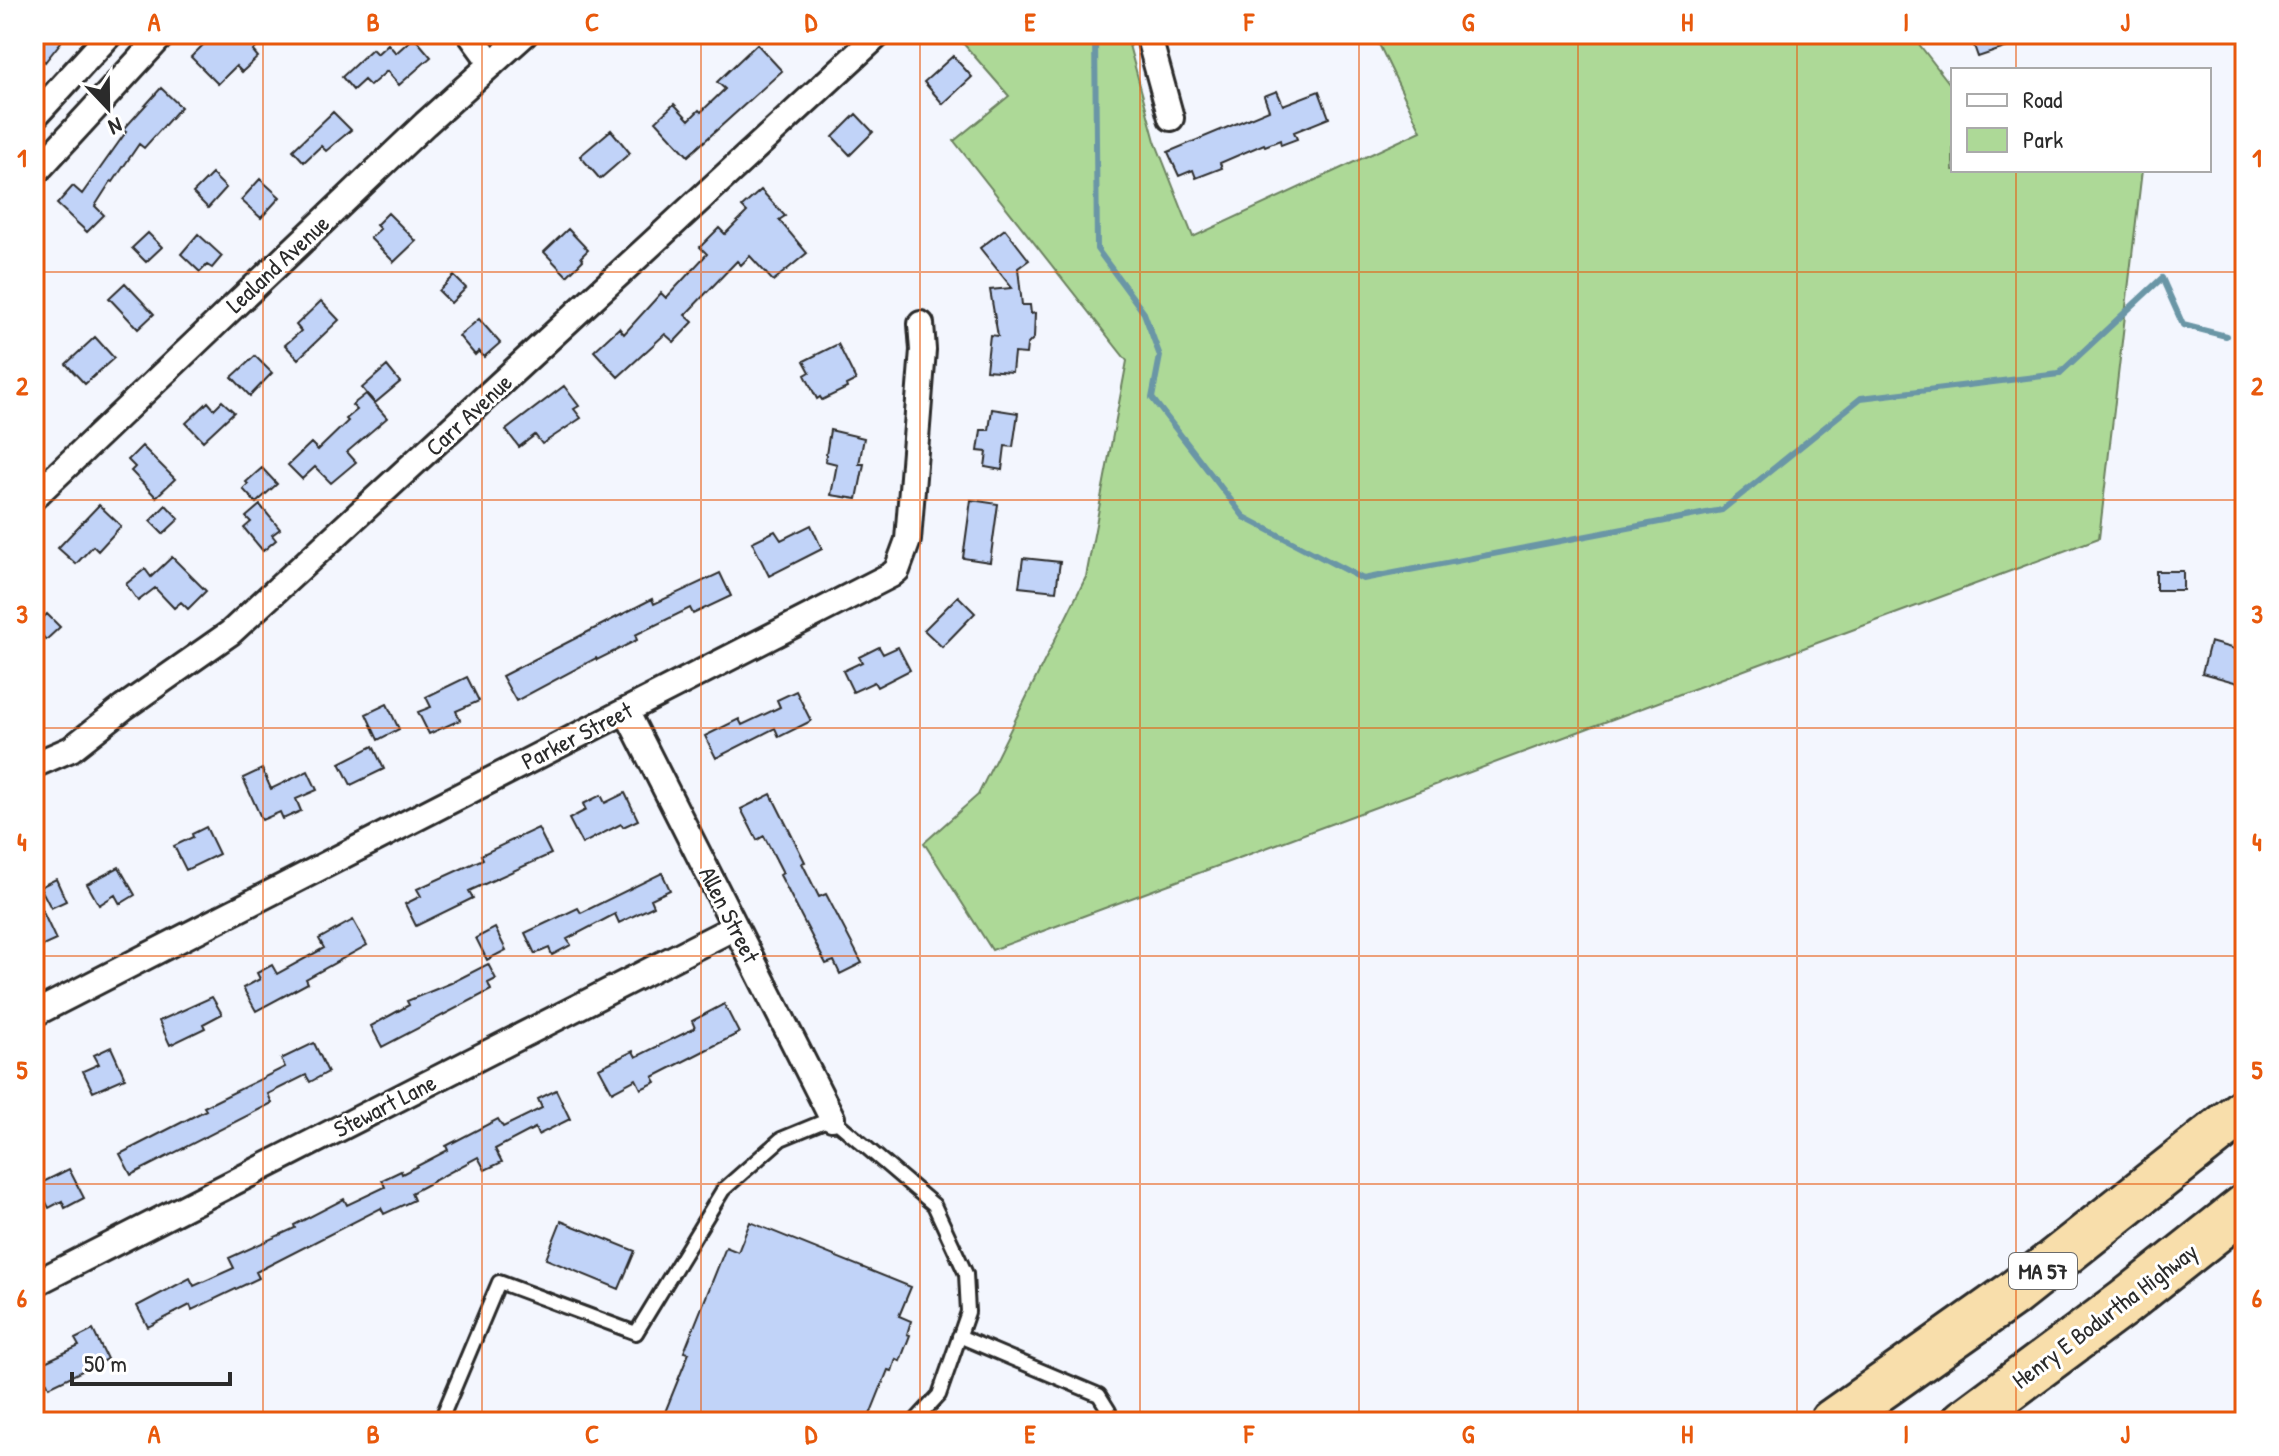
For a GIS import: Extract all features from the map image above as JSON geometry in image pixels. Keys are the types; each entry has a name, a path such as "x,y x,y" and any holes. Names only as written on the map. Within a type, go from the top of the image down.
{"highway":[{"name":"MA 57","path":"1832,1422 2026,1284 2245,1110"},
{"name":"Henry E Bodurtha Highway","path":"1964,1422 2124,1303 2245,1207"}],"street":[{"path":"34,117 110,34"},
{"path":"34,174 163,34"},
{"path":"470,34 492,64"},
{"name":"Lealand Avenue","path":"34,497 425,124 525,34"},
{"name":"Carr Avenue","path":"34,765 80,743 123,708 230,633 879,34"},
{"path":"1148,34 1171,118"},
{"name":"Parker Street","path":"34,1014 897,570 908,540 923,350 921,324"},
{"name":"Allen Street","path":"626,711 832,1118"},
{"name":"Stewart Lane","path":"34,1284 735,927"}],"lane":[{"path":"440,1422 499,1282 636,1333 723,1190 781,1139 832,1118 934,1205 966,1274 968,1312 939,1395 914,1422"},
{"path":"959,1336 1099,1395 1109,1411 1104,1422"}],"green space":[{"path":"955,34 1126,34 1155,141 1193,237 1421,131 1374,34 1911,34 1951,85 1951,172 2142,172 2099,538 992,950 924,843 978,795 1086,577 1127,361 954,141 1009,96"}],"building":[{"path":"34,34 51,34 61,42 45,62 34,52"},
{"path":"214,34 252,34 261,43 253,51 258,57 242,72 236,66 218,84 191,57"},
{"path":"1970,34 2036,34 2037,37 1978,57"},
{"path":"414,37 431,57 399,85 387,71 370,86 364,80 353,90 342,77 372,49 377,54 388,44 396,53"},
{"path":"757,44 782,71 688,156 656,121 674,104 689,120 699,110 701,112 725,89 717,82"},
{"path":"953,56 972,77 943,104 924,82"},
{"path":"161,88 181,107 144,148 139,144 111,181 95,206 104,215 87,232 57,204 73,186 82,194 126,132 123,130"},
{"path":"1277,91 1283,105 1319,91 1329,118 1294,132 1297,139 1281,145 1280,140 1264,144 1220,163 1222,168 1196,178 1193,170 1179,176 1168,152 1269,110 1264,96"},
{"path":"333,112 351,130 326,151 321,146 304,162 293,150"},
{"path":"856,114 873,132 850,155 833,137"},
{"path":"611,130 630,153 600,179 580,156"},
{"path":"212,174 226,188 208,208 193,193"},
{"path":"260,179 280,197 261,218 241,200"},
{"path":"761,190 785,216 779,220 807,253 773,281 750,256 741,265 737,261 685,315 693,322 674,342 665,334 618,377 594,351 619,328 624,334 661,293 666,298 707,254 700,247 719,228 725,234 747,212 742,207"},
{"path":"388,213 416,241 394,262 370,238 380,229 376,225"},
{"path":"568,229 588,250 567,276 544,252"},
{"path":"1005,229 1029,260 1018,268 1022,305 1030,305 1031,314 1035,313 1034,338 1027,345 1026,354 1014,353 1012,372 986,370 990,335 998,336 990,290 1012,288 980,248"},
{"path":"148,233 162,247 146,262 132,248"},
{"path":"198,234 222,256 212,268 207,265 200,272 181,254"},
{"path":"454,276 466,288 451,303 439,291"},
{"path":"125,283 154,314 138,329 109,298"},
{"path":"321,301 339,320 298,359 285,345 301,331 296,325"},
{"path":"479,319 500,343 484,357 479,351 475,355 459,336"},
{"path":"95,337 114,358 85,384 66,364"},
{"path":"838,344 856,380 846,385 847,388 822,400 820,397 817,399 805,375 810,372 804,361"},
{"path":"255,356 272,373 250,396 232,377"},
{"path":"387,366 400,382 375,403 362,388"},
{"path":"564,386 579,406 574,409 581,418 542,444 535,435 519,447 506,430"},
{"path":"366,394 387,418 347,452 356,462 331,483 315,467 302,479 288,465 311,443 318,450 348,421 346,419 357,410 352,405"},
{"path":"222,401 234,412 203,441 186,423 208,402 214,409"},
{"path":"992,409 1018,413 1013,447 1005,446 1002,470 985,467 987,452 978,451 981,430 989,430"},
{"path":"830,430 864,438 859,464 864,464 857,499 831,495 837,464 825,461"},
{"path":"142,446 175,479 156,497 131,471 135,467 128,460"},
{"path":"262,468 277,484 256,503 243,489 248,484 246,482"},
{"path":"971,500 998,504 990,562 963,558"},
{"path":"99,505 121,526 98,551 93,546 76,564 58,548"},
{"path":"166,505 179,519 163,534 150,521"},
{"path":"260,505 280,529 272,535 276,540 263,551 244,528 251,522 246,517"},
{"path":"811,525 822,549 769,576 752,542 775,531 781,540"},
{"path":"172,557 206,591 188,609 181,602 174,608 155,588 138,601 126,584 145,569 151,577"},
{"path":"1023,558 1060,562 1056,591 1019,587"},
{"path":"2156,571 2183,571 2183,590 2156,590"},
{"path":"720,573 731,596 693,614 690,608 635,635 637,640 516,701 502,676 652,599 654,604"},
{"path":"958,596 975,613 942,647 924,630"},
{"path":"47,614 60,627 46,640 34,626"},
{"path":"2210,642 2245,652 2245,685 2202,673"},
{"path":"879,647 883,654 898,647 910,670 877,687 874,682 853,692 843,671 862,662 859,657"},
{"path":"467,677 479,701 456,711 460,720 429,734 418,712 431,707 426,697"},
{"path":"796,691 811,721 779,737 775,728 716,758 705,736 739,719 742,725 780,707 777,700"},
{"path":"387,704 399,729 378,740 366,714"},
{"path":"373,746 384,769 351,785 340,763"},
{"path":"262,769 271,789 308,771 317,790 296,799 301,811 283,819 280,812 262,820 243,778"},
{"path":"625,793 638,820 623,827 621,824 582,844 569,819 586,810 583,804 601,795 605,803"},
{"path":"771,794 819,897 826,894 862,963 840,974 834,961 826,964 780,875 783,873 764,836 757,840 741,809"},
{"path":"206,827 219,854 186,870 174,846"},
{"path":"538,828 551,854 469,891 473,898 416,926 405,904 421,896 417,889 483,859 481,855"},
{"path":"119,867 135,895 120,904 115,895 99,905 87,884"},
{"path":"662,873 670,890 651,899 654,906 619,923 615,914 567,939 571,945 552,955 549,948 535,954 525,933 578,908 581,913"},
{"path":"56,879 66,901 51,908 40,887"},
{"path":"34,893 56,940 34,950"},
{"path":"353,920 367,945 306,979 308,983 256,1011 243,988 260,979 257,973 272,965 277,974 324,948 319,939"},
{"path":"495,928 506,950 487,960 476,938"},
{"path":"488,964 496,979 488,983 491,990 382,1047 371,1026 409,1005 407,1001"},
{"path":"212,997 222,1014 203,1024 205,1028 170,1045 159,1021"},
{"path":"724,1004 739,1033 653,1077 656,1082 641,1089 636,1079 612,1092 599,1068 633,1051 636,1057 695,1028 692,1021"},
{"path":"314,1043 328,1072 310,1082 306,1075 268,1094 272,1103 131,1175 120,1154 285,1067 281,1059"},
{"path":"111,1047 125,1078 93,1092 83,1071 99,1064 94,1055"},
{"path":"556,1090 570,1119 538,1135 535,1128 495,1149 502,1162 485,1170 478,1157 411,1193 414,1200 384,1214 381,1208 256,1272 259,1278 192,1310 190,1305 148,1327 137,1306 190,1278 194,1286 234,1268 229,1258 295,1228 294,1225 344,1199 347,1205 385,1187 382,1180 401,1171 402,1174 448,1150 446,1146 498,1119 503,1127 542,1108 538,1099"},
{"path":"69,1169 84,1198 65,1208 62,1201 49,1208 37,1185"},
{"path":"561,1221 635,1251 619,1289 546,1259"},
{"path":"750,1222 911,1287 899,1316 911,1321 907,1334 910,1335 900,1361 896,1359 892,1371 888,1370 867,1422 661,1422 689,1353 684,1352 726,1247 738,1252"},
{"path":"93,1330 107,1359 49,1387 47,1382 34,1388 34,1367 79,1346 75,1339"}],"waterway":[{"path":"1095,34 1097,249 1144,313 1160,356 1152,398 1244,517 1363,579 1722,510 1861,398 2059,374 2162,278 2183,325 2226,336"}]}
